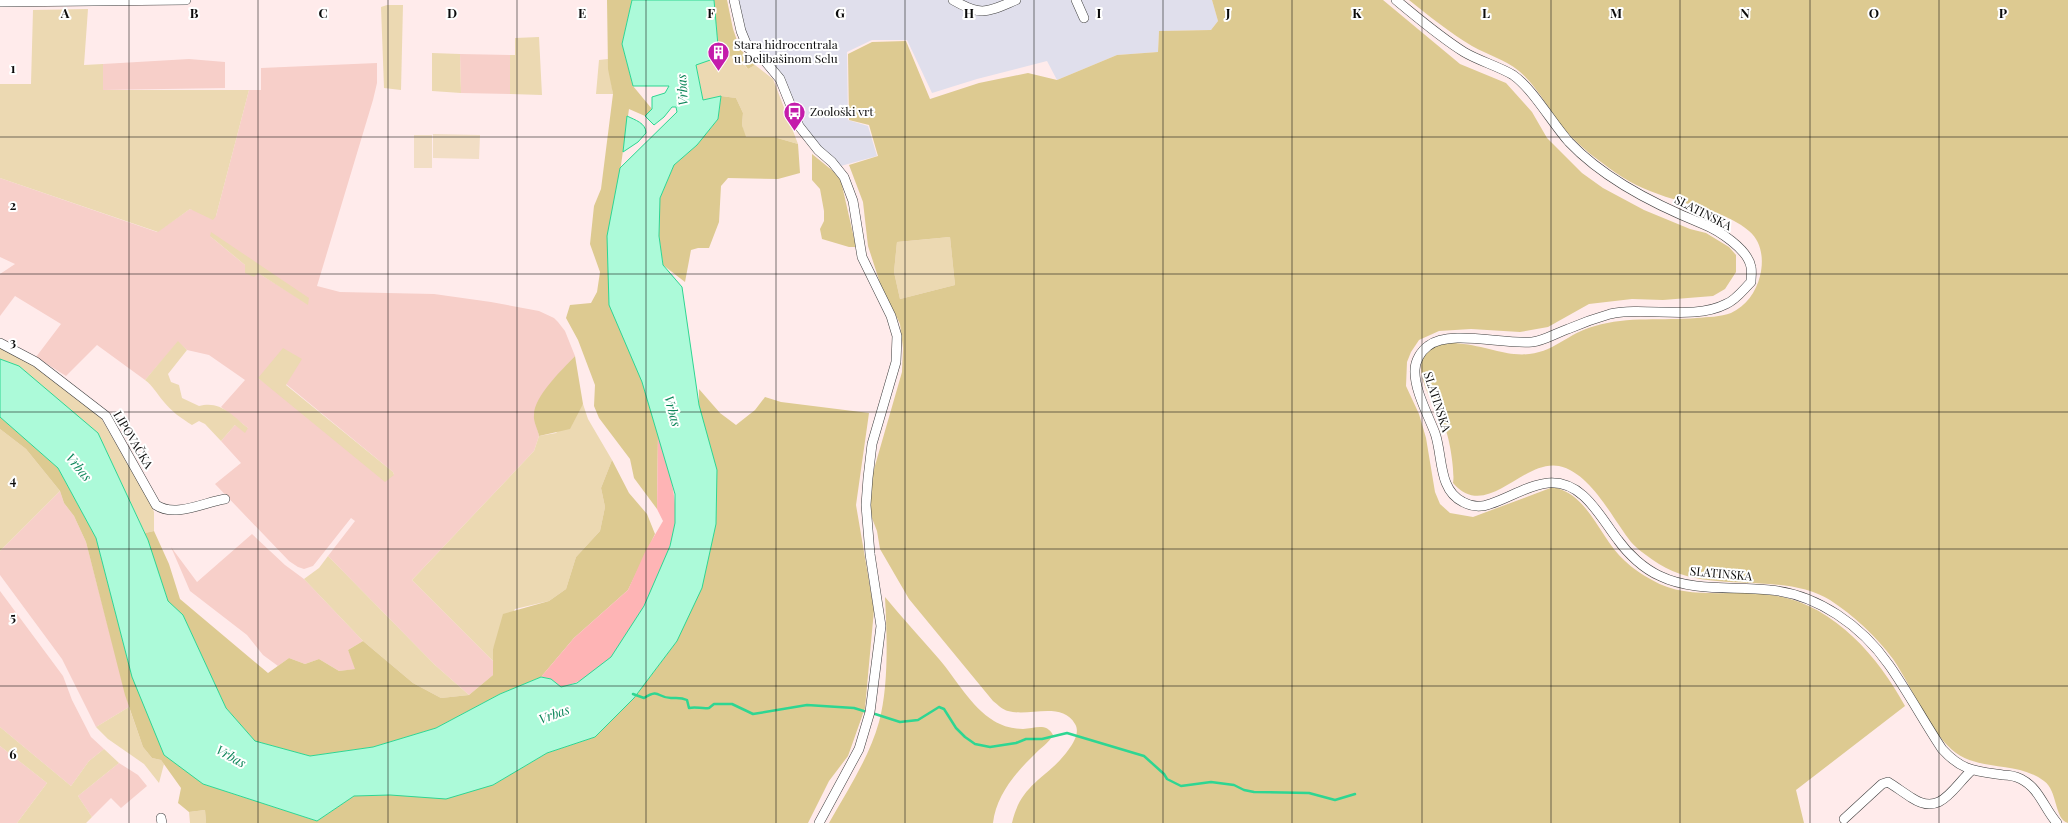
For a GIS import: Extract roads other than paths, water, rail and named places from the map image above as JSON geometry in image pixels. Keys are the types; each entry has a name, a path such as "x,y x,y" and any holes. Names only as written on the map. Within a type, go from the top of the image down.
{"street":[{"path":"0,2 186,0"},
{"path":"734,0 741,31 748,48 765,62 780,79 798,126 818,150 832,162 844,177 853,201 862,257 891,316 897,336 896,362 872,444 866,505 881,626 870,715 859,749 819,823"},
{"path":"953,0 971,10 981,12 1016,0"},
{"path":"1076,0 1084,18"},
{"name":"SLATINSKA","path":"1396,0 1436,33 1464,52 1513,75 1526,88 1570,143 1594,163 1638,193 1711,228 1729,239 1745,254 1751,266 1751,282 1735,298 1725,305 1699,311 1614,313 1588,321 1533,342 1450,339 1435,341 1425,348 1418,357 1414,369 1416,382 1437,439 1440,464 1449,490 1460,501 1471,506 1485,506 1530,488 1548,483 1562,484 1582,495 1632,556 1660,576 1702,587 1771,590 1790,593 1818,603 1839,616 1860,633 1888,663 1942,749 1953,760 1961,766 1972,770 2020,778 2037,791 2049,819 2057,823"},
{"name":"LIPOVAČKA","path":"0,343 36,362 106,416 156,506 161,509 172,510 201,506 225,499"},
{"path":"1844,819 1882,784 1888,782 1912,799 1930,805 1941,802 1972,770"}],"water":[{"name":"Vrbas","path":"632,0 714,0 719,57 696,65 703,100 721,96 718,119 697,145 674,165 660,198 659,236 663,265 682,287 699,405 717,470 716,524 702,588 677,641 634,698 595,737 547,753 493,785 446,799 390,795 354,796 317,821 203,784 164,755 132,677 96,538 58,468 0,417 0,359 19,366 98,433 148,540 168,601 183,615 226,708 255,741 310,756 373,747 436,728 500,694 541,677 551,679 561,687 577,683 611,657 644,606 670,546 675,523 675,494 642,382 609,305 607,236 620,168 677,112 676,107 672,107 664,117 654,125 645,116 652,109 652,97 665,93 669,86 633,86 622,44"},
{"path":"627,116 642,124 646,130 646,133 638,142 623,152"}],"waterway":[{"path":"633,694 644,698 653,694 666,698 683,698 687,700 689,708 709,708 714,704 732,704 753,714 807,705 854,708 867,712"},
{"path":"872,713 900,722 918,720 939,707 944,709 956,728 965,737 975,744 990,747 1016,743 1026,739 1042,739 1067,733 1144,756 1164,774 1167,779 1181,786 1211,782 1234,785 1244,790 1254,792 1309,793 1335,800 1355,794"}],"place":[{"name":"Stara hidrocentrala u Delibašinom Selu","path":"719,72"},
{"name":"Zoološki vrt","path":"795,132"}]}
